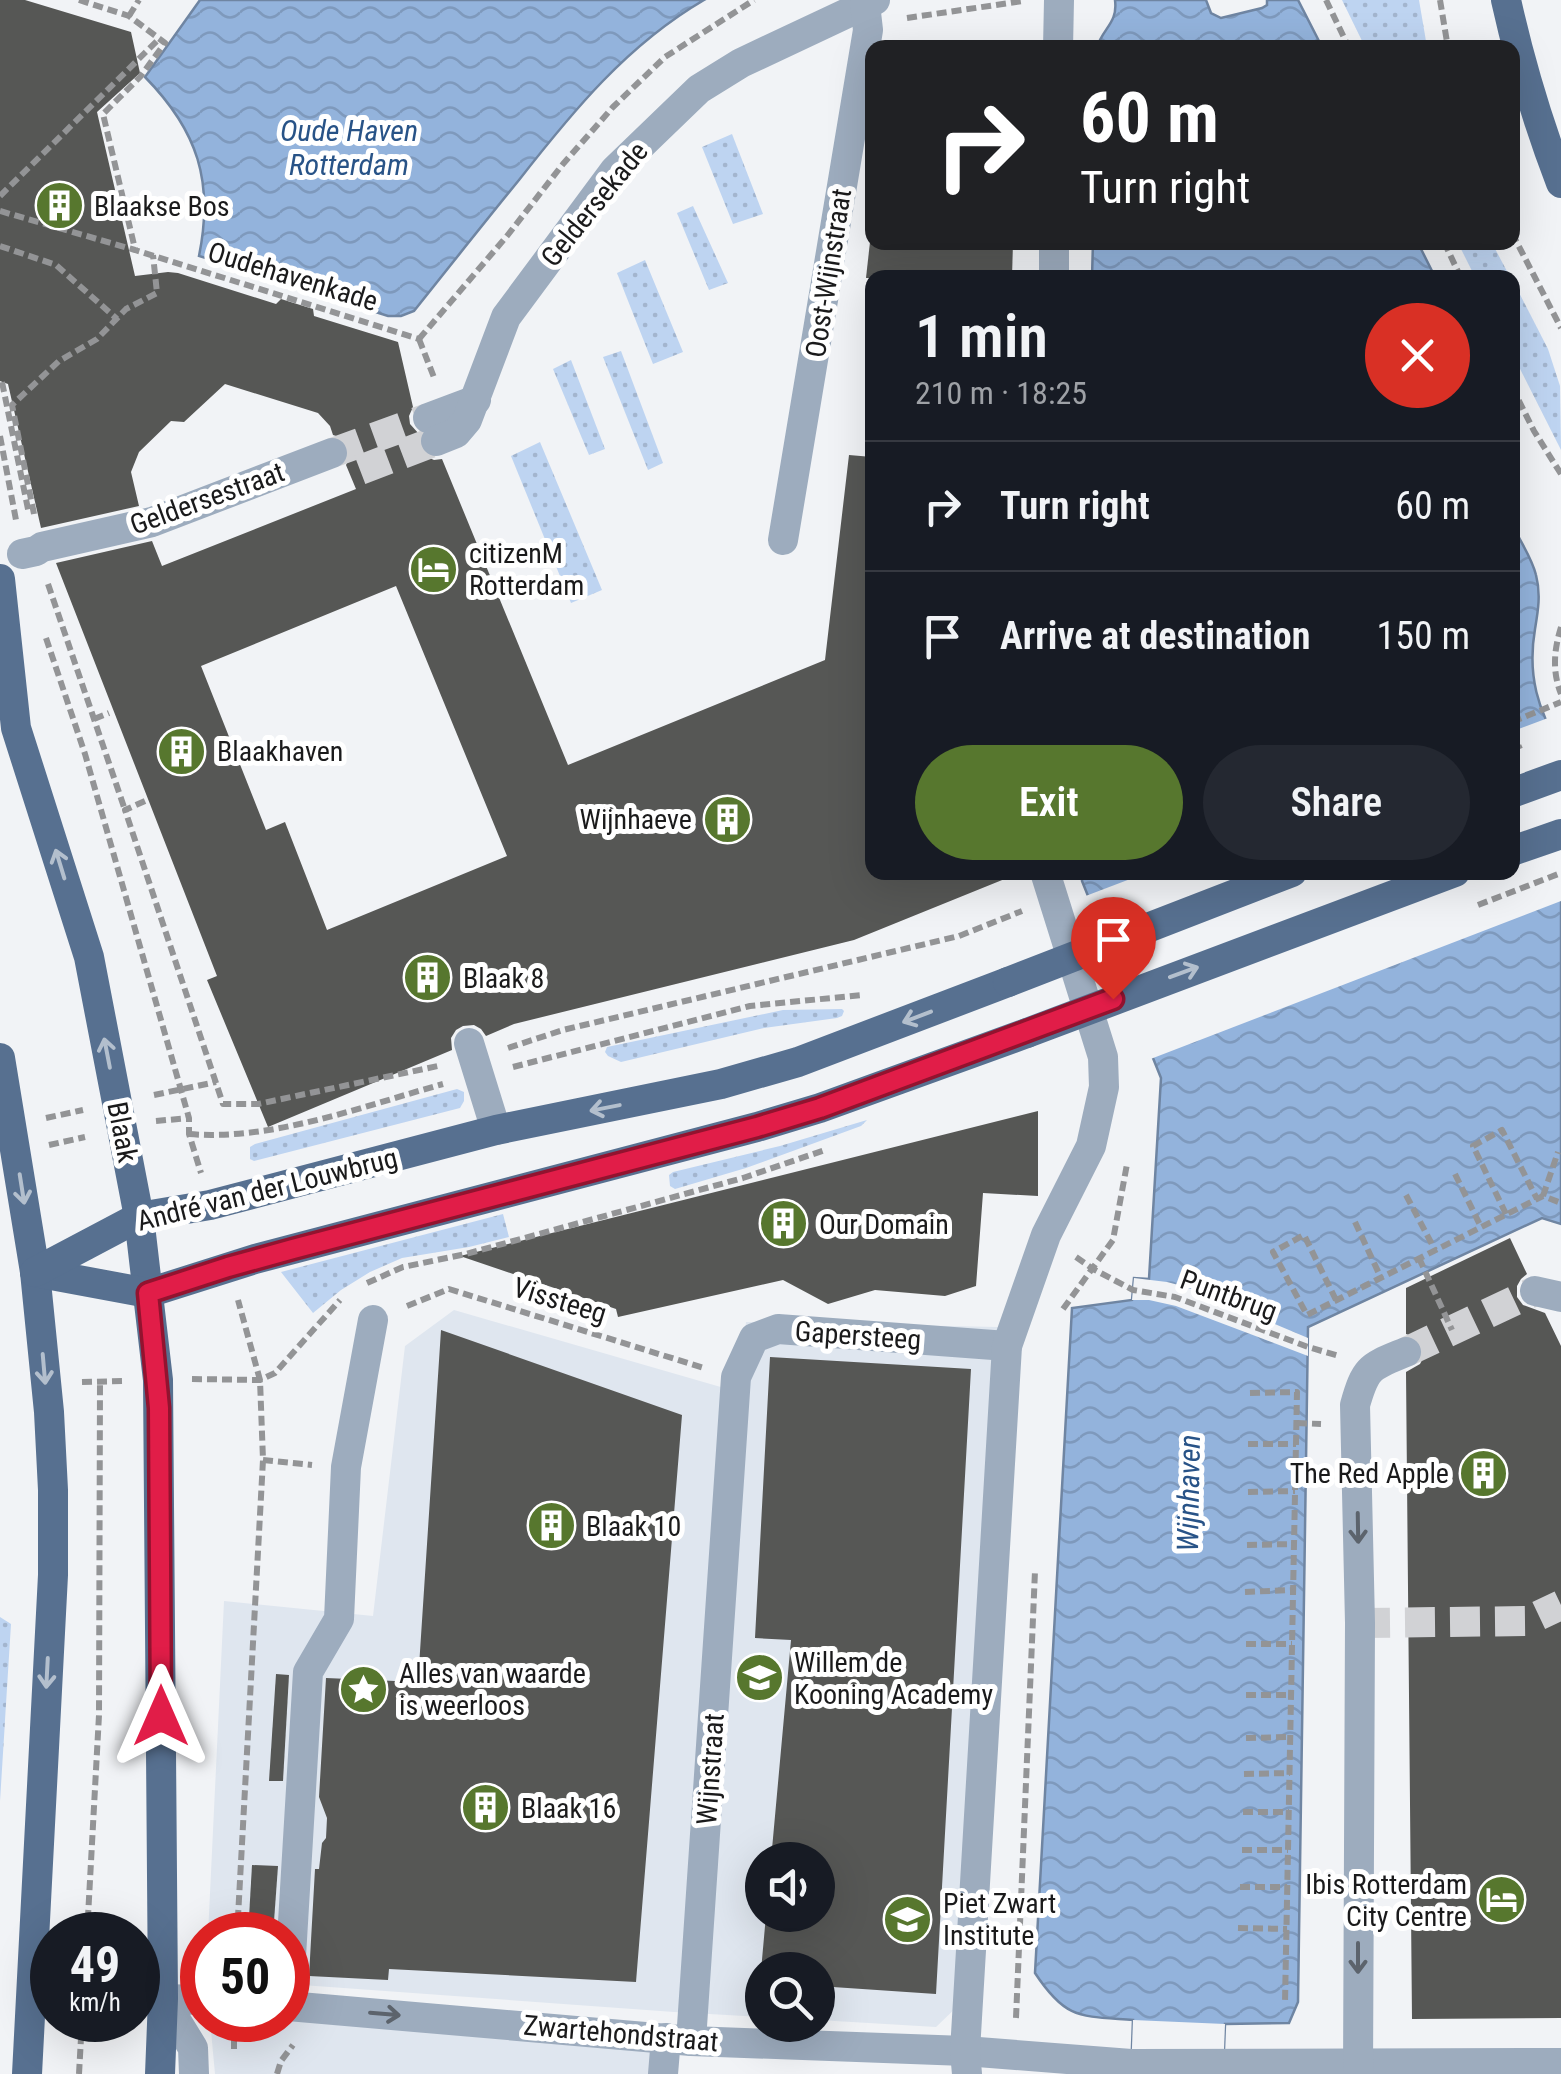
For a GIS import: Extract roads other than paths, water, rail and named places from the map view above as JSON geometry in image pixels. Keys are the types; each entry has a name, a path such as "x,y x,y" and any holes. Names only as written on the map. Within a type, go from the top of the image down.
{"main road":[{"path":"1506,0 1515,40"},
{"path":"1520,60 1561,183"},
{"name":"Blaak","path":"0,578 16,728 89,957 139,1217 148,1293 159,1408 163,1999 160,2074"},
{"path":"0,698 16,728"},
{"path":"1520,789 1561,775"},
{"path":"1520,848 1561,834"},
{"name":"André van der Louwbrug","path":"35,1272 139,1217 210,1206 496,1130 721,1084 782,1066 1271,880"},
{"path":"35,1272 148,1293 312,1244 757,1127 820,1108 1433,880"},
{"path":"0,1058 35,1272 49,1412 53,1575 27,2074"}],"street":[{"path":"1058,40 1059,0"},
{"name":"Geldersekade","path":"432,430 456,433 468,420 506,317 614,170 699,89 741,63 869,11"},
{"name":"Oost-Wijnstraat","path":"783,540 869,11"},
{"name":"Geldersestraat","path":"32,542 42,547 152,522 332,453"},
{"path":"966,2063 1007,1346 1046,1235 1091,1146 1104,1087 1102,1056 1047,880"},
{"path":"473,1059 496,1130"},
{"path":"294,1912 308,1672 339,1619 346,1466 373,1320"},
{"name":"Gapersteeg","path":"736,1378 754,1338 778,1329 1007,1346"},
{"path":"1358,2069 1360,1624 1355,1405 1362,1378 1374,1366 1406,1352"},
{"name":"Wijnstraat","path":"664,2074 679,2039 736,1378"},
{"path":"163,1999 180,1999"},
{"path":"163,1999 193,2048 194,2074"},
{"name":"Zwartehondstraat","path":"310,2008 966,2063 1014,2056 1131,2064 1358,2069 1561,2063"}],"water":[{"name":"Oude Haven Rotterdam","path":"200,0 704,0 650,37 603,81 414,311 388,316 199,256 204,204 198,159 178,117 145,77"},
{"path":"1115,0 1206,0 1211,13 1221,18 1262,8 1267,0 1298,0 1318,40 1100,40"},
{"path":"1093,250 1422,250 1432,270 1092,270"},
{"name":"Wijnhaven","path":"1520,539 1538,582 1532,662 1536,692 1561,749 1561,1224 1542,1218 1308,1327 1298,2002 1289,2023 1225,2024 1223,2074 1131,2074 1133,2020 1076,2013 1056,2000 1035,1973 1072,1308 1132,1300 1134,1278 1149,1279 1161,1078 1082,881 1520,880"}],"tunnel":[{"path":"332,453 428,418"},
{"path":"360,470 436,441"},
{"path":"1406,1352 1535,1291"},
{"path":"1360,1623 1527,1621 1561,1605"}],"place":[{"name":"Blaakse Bos","path":"59,206"},
{"name":"citizenM Rotterdam","path":"434,569"},
{"name":"Blaakhaven","path":"182,751"},
{"name":"Wijnhaeve","path":"727,819"},
{"name":"Blaak 8","path":"428,978"},
{"name":"Our Domain","path":"784,1224"},
{"name":"The Red Apple","path":"1484,1473"},
{"name":"Blaak 10","path":"551,1526"},
{"name":"Willem de Kooning Academy","path":"759,1678"},
{"name":"Alles van waarde is weerloos","path":"364,1689"},
{"name":"Blaak 16","path":"486,1808"},
{"name":"Ibis Rotterdam City Centre","path":"1502,1900"},
{"name":"Piet Zwart Institute","path":"908,1919"}]}
